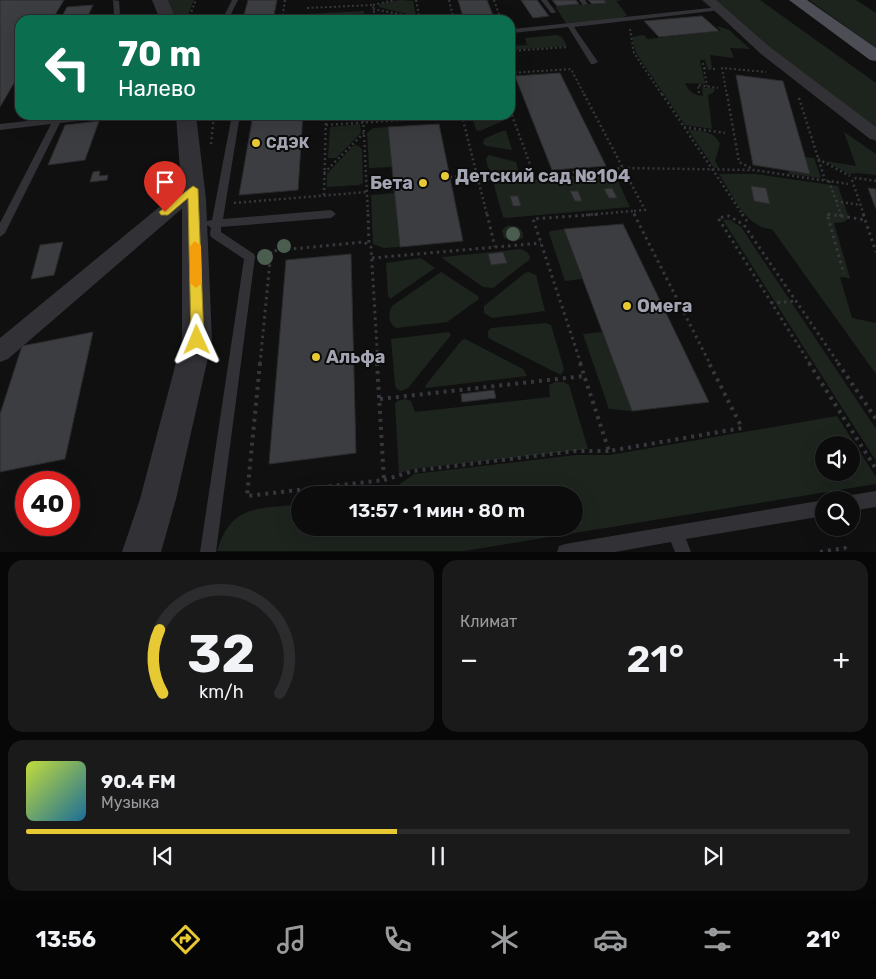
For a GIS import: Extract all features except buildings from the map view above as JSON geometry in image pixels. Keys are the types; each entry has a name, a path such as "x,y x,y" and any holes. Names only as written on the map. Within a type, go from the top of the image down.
{"main road":[{"path":"797,0 876,56"}],"street":[{"path":"160,0 166,15"},
{"path":"714,4 766,51 876,135"},
{"path":"141,552 158,499 197,340 205,225 193,189 186,120"},
{"path":"0,352 193,189"}],"lane":[{"path":"227,15 232,9 235,0"},
{"path":"544,0 553,12"},
{"path":"116,1 116,15"},
{"path":"515,31 570,25 714,4"},
{"path":"570,25 594,62"},
{"path":"0,126 44,120"},
{"path":"0,233 58,120"},
{"path":"205,225 235,120"},
{"path":"205,225 332,214"},
{"path":"205,225 215,234 250,257 208,552"},
{"path":"860,502 876,499"},
{"path":"565,552 815,510"},
{"path":"676,533 683,552"}],"path":[{"path":"190,15 196,0"},
{"path":"283,15 285,0"},
{"path":"307,8 373,5 395,0"},
{"path":"416,0 418,15"},
{"path":"449,0 453,15"},
{"path":"494,0 499,15"},
{"path":"373,5 374,15"},
{"path":"374,9 401,15"},
{"path":"630,26 634,53 747,221"},
{"path":"515,51 571,46"},
{"path":"703,62 707,86"},
{"path":"704,68 715,69"},
{"path":"754,170 739,162 722,68 770,73"},
{"path":"515,73 571,69 645,210 533,220 609,451"},
{"path":"699,93 698,85 718,88"},
{"path":"799,97 818,159 841,216"},
{"path":"324,195 326,120"},
{"path":"326,125 398,120"},
{"path":"463,120 495,247"},
{"path":"514,120 534,175"},
{"path":"363,123 369,245 372,250 384,480"},
{"path":"684,127 725,133"},
{"path":"324,174 364,134"},
{"path":"818,159 850,176"},
{"path":"478,180 622,168 721,169 754,170 848,184"},
{"path":"450,177 477,175"},
{"path":"876,181 856,178 852,180 876,252"},
{"path":"228,203 367,192"},
{"path":"836,201 860,205"},
{"path":"369,245 364,242 271,251 247,496 384,480 413,470 575,451 609,451 742,428 633,211"},
{"path":"844,274 827,214 865,220"},
{"path":"876,419 744,224 729,216 718,218 876,469"},
{"path":"372,258 541,243"},
{"path":"771,303 796,301"},
{"path":"380,398 584,376"},
{"path":"820,552 845,548 850,552"}],"shaded area":[{"path":"165,0 194,0 188,15 171,15"},
{"path":"400,0 413,1 416,15 378,7 380,4"},
{"path":"604,0 622,0 616,1 627,15 622,18 566,23 556,8 557,6 606,3"},
{"path":"701,0 760,0 876,83 876,142"},
{"path":"809,0 856,0 876,13 876,48"},
{"path":"364,11 364,15 307,14"},
{"path":"717,26 729,30 750,49 730,48 734,58 710,55 712,68 707,67 705,60 700,60 705,84 685,83 690,91 700,96 703,96 702,87 715,89 713,93 708,95 712,129 685,125 636,53 632,37 644,35 647,39 721,31"},
{"path":"557,35 562,37 567,46 515,50 515,46 527,45 525,38"},
{"path":"473,120 503,120 480,131 476,130"},
{"path":"360,124 361,133 336,158 328,158 330,127"},
{"path":"388,127 392,167 369,168 367,133 373,128"},
{"path":"688,129 707,132 717,139 720,144 715,161 719,168 714,168"},
{"path":"506,131 512,150 483,144 484,139"},
{"path":"844,132 876,154 876,175 849,174 825,161 856,166"},
{"path":"357,145 362,149 363,183 359,185 327,187 327,174 353,146"},
{"path":"489,155 516,162 518,170 508,175 496,175 489,169 486,158"},
{"path":"805,157 814,158 821,178 789,174 788,170"},
{"path":"611,173 615,175 630,207 506,218 503,217 494,185 497,182"},
{"path":"719,174 755,174 838,186 849,218 844,222 834,223 850,278 840,277 852,318 876,323 876,374 772,229 754,223 747,216"},
{"path":"395,193 400,247 384,248 373,244 371,195"},
{"path":"723,220 730,220 741,227 876,429 876,461"},
{"path":"507,226 518,227 523,233 523,238 514,242 504,238 502,230"},
{"path":"564,229 582,279 565,281 549,233"},
{"path":"521,249 527,252 530,257 529,260 493,288 483,287 442,258 443,257"},
{"path":"421,258 435,268 390,299 388,295 386,263"},
{"path":"441,272 478,296 479,299 447,322 396,328 393,326 389,318 392,306"},
{"path":"529,272 536,275 545,311 492,318 484,313 484,306 525,273"},
{"path":"546,323 551,325 564,369 561,375 488,337 488,331 491,328"},
{"path":"449,332 451,335 408,388 401,391 397,389 395,385 391,339"},
{"path":"602,332 632,411 609,409 583,334"},
{"path":"465,339 523,369 527,376 426,388 425,386 461,341"},
{"path":"555,382 564,382 569,385 588,449 413,469 399,473 395,404 397,401 405,399 411,401 415,412 550,397 549,385"},
{"path":"837,416 850,436 815,436 815,481 860,481 860,452 876,477 876,484 833,491 815,491 815,494 583,532 583,486 397,486 414,474 576,455 610,455"},
{"path":"291,505 291,536 556,536 464,551 217,551 223,535 230,524 248,512"}],"slow traffic":[{"path":"195,246 196,283"}],"place":[{"name":"СДЭК","path":"256,143"},
{"name":"Детский сад №104","path":"445,176"},
{"name":"Бета","path":"423,183"},
{"name":"Омега","path":"627,306"},
{"name":"Альфа","path":"316,357"}],"route":[{"path":"165,212 193,189 197,340"}]}
